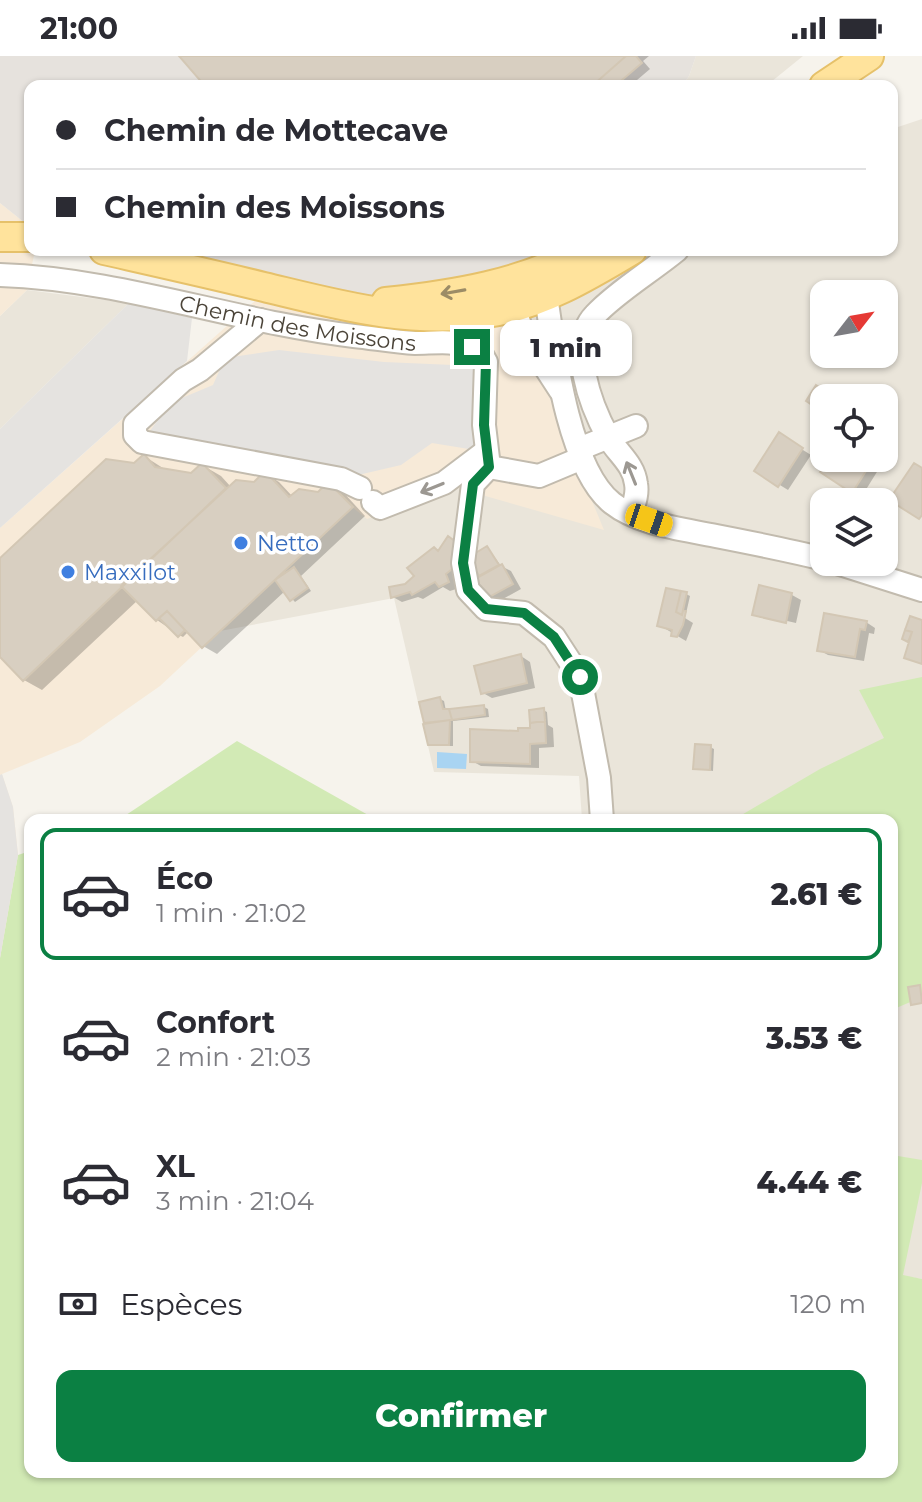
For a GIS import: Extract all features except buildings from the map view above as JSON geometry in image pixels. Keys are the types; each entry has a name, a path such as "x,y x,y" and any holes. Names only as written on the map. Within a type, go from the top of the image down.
{"main road":[{"path":"833,80 869,56"},
{"path":"0,237 24,237"},
{"path":"130,256 345,306 413,318 488,313 513,306 575,256"},
{"path":"345,306 581,281 622,256"}],"street":[{"path":"631,513 637,485 631,467 609,438 594,405 583,369 583,338 593,316 669,256"},
{"name":"Chemin des Moissons","path":"0,275 83,283 346,335 414,343 453,342 472,347 486,362 487,460"},
{"path":"537,285 560,390 581,453 602,494 614,505 667,526 810,556"},
{"path":"513,306 523,333 560,390"},
{"path":"260,320 159,401 135,424 135,435 142,442 358,490 380,508 444,483 487,460 539,476 636,426"},
{"path":"487,460 473,484 463,563 468,590 486,609 524,613 554,637 580,677 599,778 602,814"},
{"path":"878,576 922,590"}],"shaded area":[{"path":"0,56 696,56 686,80 24,80 24,222 0,203"},
{"path":"696,56 803,56 773,80 686,80"},
{"path":"922,119 922,1279 903,1276 898,1291 898,814 582,814 579,776 434,772 394,598 220,631 508,297 553,256 898,256 898,127"},
{"path":"0,203 24,222 24,256 34,256 27,290 0,316"},
{"path":"157,256 553,256 508,297 340,311"},
{"path":"27,290 129,303 0,429 0,316"},
{"path":"266,291 508,297 604,530 454,487 367,519 352,507 160,686 80,742 2,774 13,807 18,855 0,958 0,528"},
{"path":"129,303 192,318 187,361 0,528 0,429"},
{"path":"279,350 384,362 476,366 475,450 432,443 401,465 341,479 142,442 170,403 213,385 225,358"},
{"path":"0,775 13,807 18,855 0,958"}],"green space":[{"path":"922,677 922,997 898,1007 898,814 743,814 820,769 884,738 859,690"},
{"path":"237,741 366,814 128,814"},
{"path":"24,853 24,1478 898,1478 898,1156 922,1160 922,1183 903,1275 922,1279 922,1502 0,1502 0,958 18,855"}],"water":[{"path":"437,752 467,754 466,769 437,768"}],"place":[{"name":"Netto","path":"241,543"},
{"name":"Maxxilot","path":"68,572"}],"route":[{"path":"472,347 486,362 484,425 489,467 473,484 463,563 468,590 486,609 524,613 554,637 580,677"}]}
